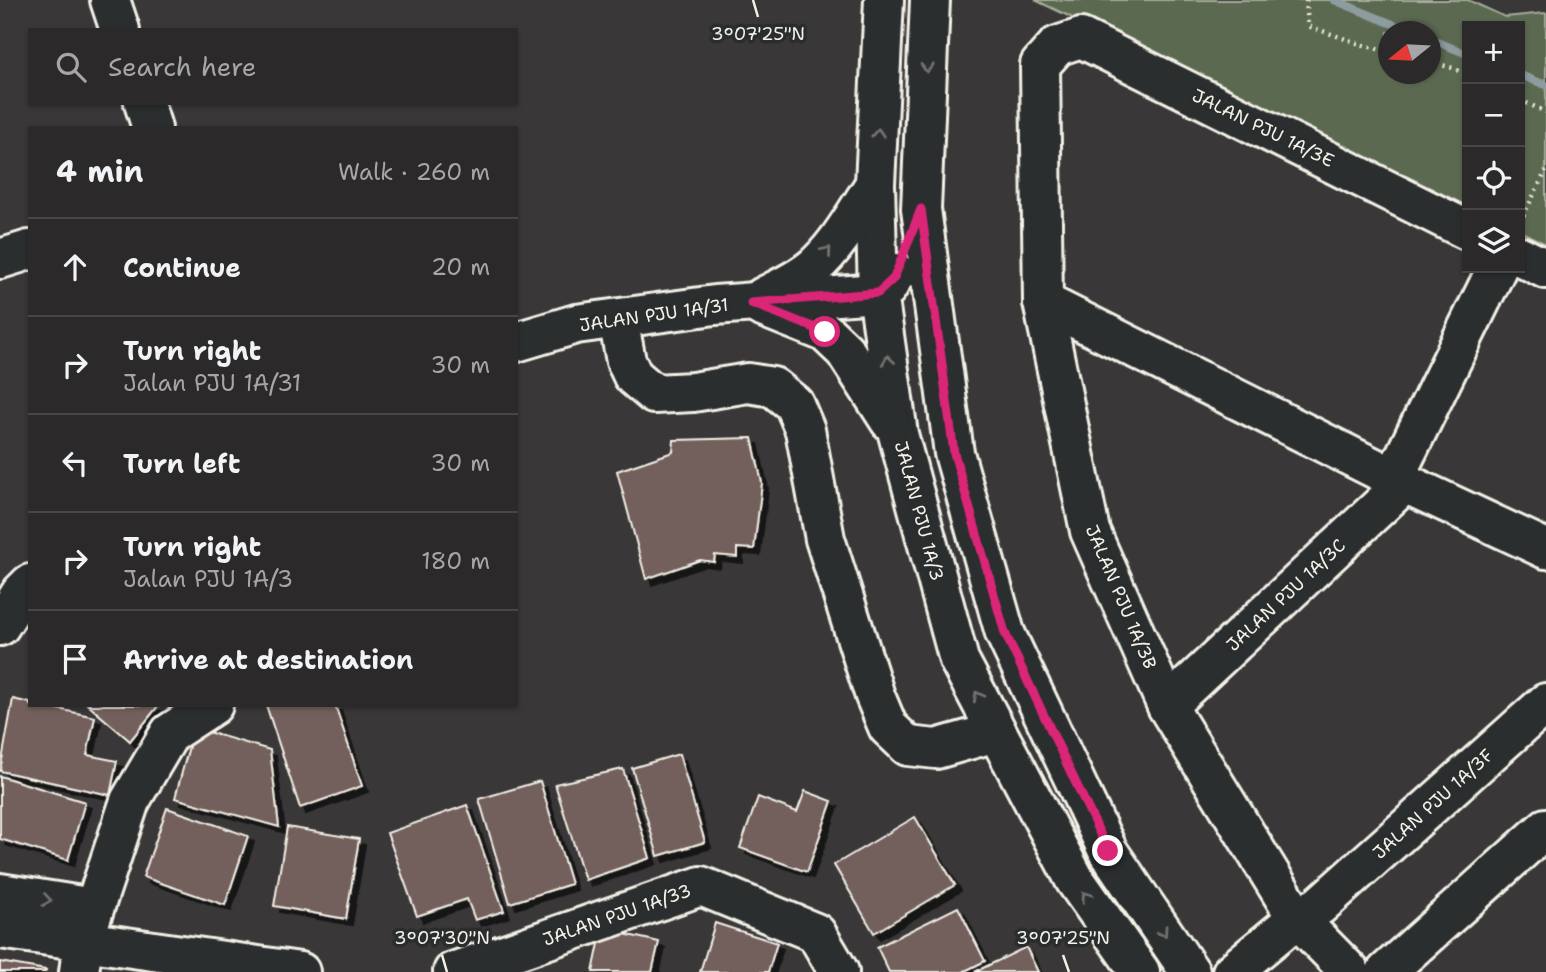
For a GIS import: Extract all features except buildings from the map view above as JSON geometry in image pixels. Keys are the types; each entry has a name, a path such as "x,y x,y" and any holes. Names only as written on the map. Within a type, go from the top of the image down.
{"street":[{"path":"110,0 119,28"},
{"name":"JALAN PJU 1A/3","path":"884,0 875,184 878,293 898,434 959,660 1075,880 1140,972"},
{"path":"930,0 921,209 954,453 1005,633 1108,851 1190,972"},
{"name":"JALAN PJU 1A/3E","path":"1057,46 1081,38 1462,228"},
{"name":"JALAN PJU 1A/3B","path":"1057,46 1040,65 1043,302 1090,531 1167,706 1309,919 1350,972"},
{"path":"145,105 151,126"},
{"path":"751,303 787,285 815,266 844,231 875,184"},
{"path":"878,293 894,278 921,209"},
{"path":"0,259 28,250"},
{"path":"1525,258 1546,269"},
{"path":"1399,480 1495,273"},
{"name":"JALAN PJU 1A/31","path":"518,341 576,324 618,318 715,305 878,293"},
{"path":"1043,302 1399,480 1546,550"},
{"path":"751,303 825,332 845,351 898,434"},
{"path":"618,318 626,361 633,376 654,394 693,392 748,383 774,387 794,404 805,430 825,540 875,696 888,727 908,746 936,749 996,732"},
{"name":"JALAN PJU 1A/3C","path":"1167,706 1399,480"},
{"path":"0,626 28,586"},
{"name":"JALAN PJU 1A/3F","path":"1232,972 1309,919 1546,703"},
{"path":"85,941 130,801 170,733 210,707"},
{"path":"1386,972 1546,828"},
{"name":"JALAN PJU 1A/33","path":"453,972 701,886 816,933 839,972"},
{"path":"0,893 85,941"},
{"name":"JALAN PJU 1A/3F","path":"1266,972 1309,919"},
{"path":"0,929 300,972"}],"path":[{"path":"1306,1 1308,26 1378,49"},
{"path":"1441,65 1462,72"},
{"path":"1525,102 1546,112"},
{"path":"1525,212 1546,171"}],"green space":[{"path":"1035,0 1468,0 1505,17 1546,13 1546,244 1525,234 1525,21 1462,21 1462,204"}],"waterway":[{"path":"1334,0 1385,21"},
{"path":"1441,43 1462,52"},
{"path":"1525,77 1546,85"}],"route":[{"path":"825,332 751,303 878,293 887,288 894,278 921,209 954,453 1005,633 1108,851"}]}
